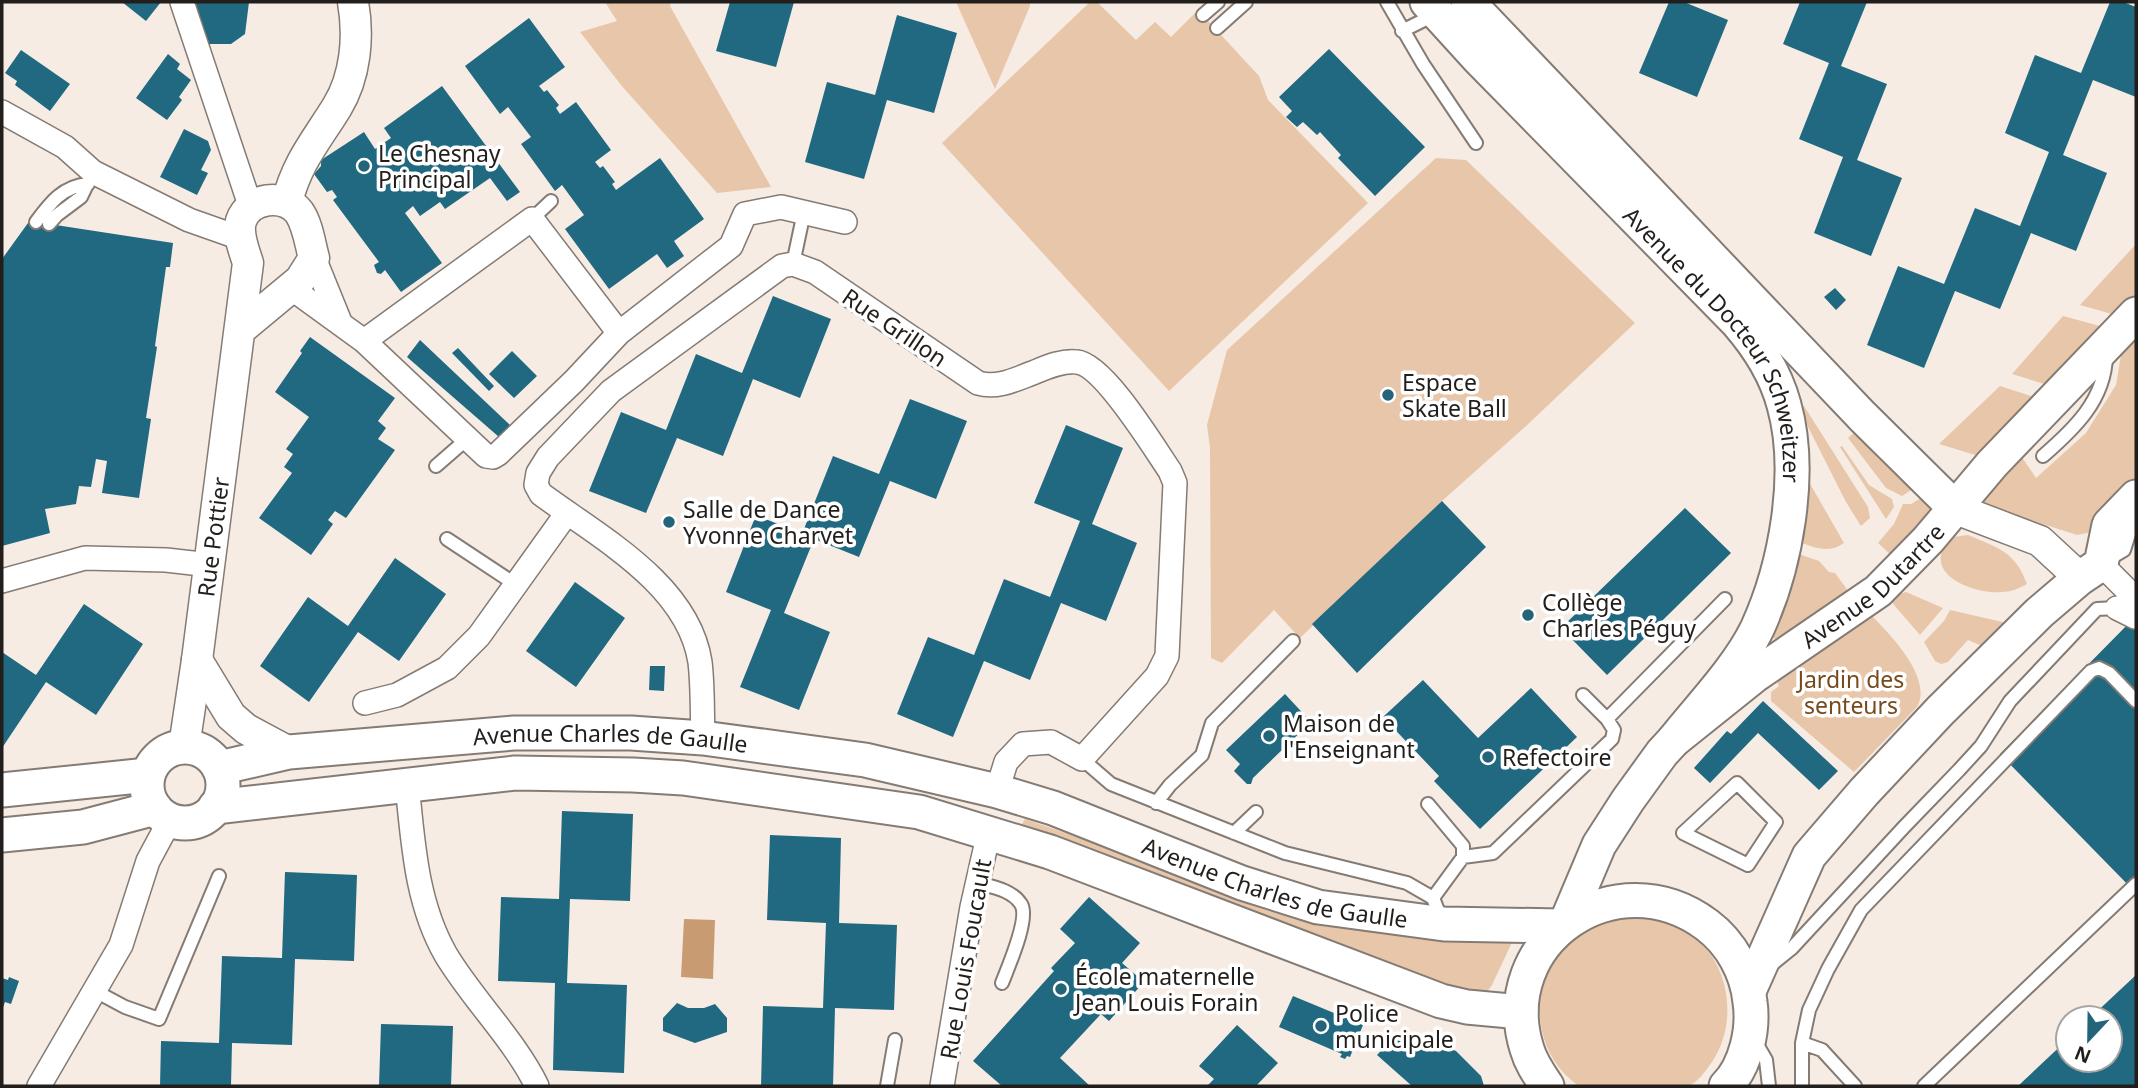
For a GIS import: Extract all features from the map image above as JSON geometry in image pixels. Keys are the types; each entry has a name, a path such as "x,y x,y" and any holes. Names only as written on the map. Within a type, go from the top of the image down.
{"main road":[{"name":"Avenue du Docteur Schweitzer","path":"1468,2 1862,416 1956,509"},
{"name":"Avenue du Docteur Schweitzer","path":"1432,8 1737,322 1752,339 1784,406 1791,449 1792,477 1784,545 1770,593 1756,629 1743,652 1674,740"},
{"name":"Avenue Dutartre","path":"1564,925 1599,845 1628,800 1674,740 1754,676 1878,591 1956,509 1992,464 2136,314"},
{"path":"1730,1085 1743,1057 1750,1031 1753,983 1809,856 1940,711 2039,613 2110,561 2109,526 2136,497"},
{"name":"Avenue Charles de Gaulle","path":"219,768 289,752 514,733 631,733 703,738 865,760 997,791 1053,807 1242,883 1318,907 1438,911 1564,925"},
{"path":"163,814 146,787 148,775 152,764 161,755 171,749 184,747 204,752 219,768 223,788 215,807"},
{"name":"Avenue Charles de Gaulle","path":"2,835 83,827 163,814 183,823 206,816 215,807 515,773 682,778 919,812 989,832 1136,883 1441,1001 1467,1007 1521,1012"},
{"path":"2,790 148,775"},
{"path":"989,832 997,791"},
{"path":"1537,1080 1527,1049 1521,1012 1526,981 1540,951 1564,925 1595,907 1627,900 1660,901 1691,913 1718,933 1753,983"}],"street":[{"path":"182,2 251,208 263,200 287,202 297,209 304,220 314,258 340,322"},
{"path":"287,202 299,166 338,106 348,82 356,39 353,2"},
{"path":"2,112 65,147 90,178 189,219 244,251 267,279 289,288 364,341 467,439 486,456 493,457 574,381 619,333 732,246 745,214 781,206 845,222"},
{"name":"Rue Pottier","path":"184,747 241,329 244,251 241,220 251,208"},
{"path":"364,341 467,269 532,219 619,333"},
{"path":"241,329 307,272 314,258"},
{"path":"703,738 700,661 690,631 675,602 653,578 541,494 536,485 538,473 548,457 611,391 782,266 793,264"},
{"name":"Rue Grillon","path":"793,264 815,272 978,383 998,385 1051,366 1075,361 1088,365 1111,387 1170,471 1175,483 1167,656 1157,676 1082,759"},
{"name":"Avenue du Docteur Schweitzer","path":"1956,509 2040,541 2110,561"},
{"path":"365,702 397,695 447,668 479,636 567,513"},
{"path":"2,581 85,558 166,560 210,565"},
{"path":"2110,561 2129,608"},
{"path":"197,660 231,716 246,729 289,752"},
{"path":"997,791 1006,762 1023,744 1051,742 1082,759"},
{"path":"407,784 415,862 426,907 445,953 537,1086"},
{"path":"39,1086 121,945 163,814"},
{"name":"Rue Louis Foucault","path":"942,1086 989,832"}],"lane":[{"path":"1203,15 1218,2"},
{"path":"1217,28 1246,2"},
{"path":"1387,2 1402,31 1476,143"},
{"path":"1402,31 1432,8"},
{"path":"36,222 52,201 73,185 90,178"},
{"path":"49,224 81,197 90,178"},
{"path":"532,219 551,201"},
{"path":"793,264 804,212"},
{"path":"2043,456 2091,408 2105,375 2106,345"},
{"path":"436,466 467,439"},
{"path":"2110,561 2136,524"},
{"path":"447,539 515,584"},
{"path":"1607,719 1725,599"},
{"path":"1753,983 1792,948 1959,770 1981,746 2010,701 2097,608 2129,608"},
{"path":"1156,803 1170,785 1202,755 1213,723 1293,641"},
{"path":"1802,1086 1802,1043 1809,1010 1828,968 1861,910 2091,671 2099,668 2109,673 2136,701"},
{"path":"1463,857 1493,853 1612,739 1614,730 1607,719 1583,695"},
{"path":"1082,759 1111,784 1284,853 1407,883 1438,911 1463,857 1464,846 1428,804"},
{"path":"1737,783 1776,822 1748,865 1683,833 1737,783"},
{"path":"1234,833 1256,811"},
{"path":"95,991 125,1007 159,1019 219,876"},
{"path":"978,883 1003,889 1021,905 1024,919 1002,983"},
{"path":"1924,1086 2136,884"},
{"path":"1750,1031 1766,1060 1769,1086"},
{"path":"887,1086 895,1040"},
{"path":"1802,1043 1822,1050 1855,1086"}],"green space":[{"path":"605,2 671,2 670,6 771,187 717,193 621,85 580,32 617,21"},
{"path":"956,2 1030,2 995,89"},
{"path":"1090,2 1097,2 1136,40 1155,22 1171,37 1198,10 1259,76 1268,100 1368,203 1169,391 942,143"},
{"name":"Espace Skate Ball","path":"1436,158 1466,160 1635,323 1442,501 1300,638 1274,610 1222,663 1211,658 1210,448 1207,425 1227,350"},
{"path":"2136,244 2136,298 2119,316 2080,305"},
{"path":"2063,316 2100,326 2104,339 2054,387 2012,374"},
{"path":"2136,335 2136,486 2092,532 2077,535 1978,503 2017,450 2036,478 2086,433 2116,385 2122,349"},
{"path":"2000,386 2043,400 1985,458 1939,444"},
{"path":"1804,406 1868,507 1870,518 1861,526 1799,409"},
{"path":"1859,428 1917,486 1902,496 1886,488 1848,438"},
{"path":"1842,446 1869,485 1892,499 1894,507 1886,519 1840,447"},
{"path":"1805,481 1809,482 1844,543 1839,546 1823,549 1802,543"},
{"path":"1926,495 1937,506 1893,557 1878,543 1894,524 1903,504 1911,504"},
{"path":"1968,535 2011,557 2027,584 2011,591 1992,592 1970,588 1951,577 1944,570 1941,561 1944,545 1951,538"},
{"path":"1799,554 1819,561 1829,572 1835,573 1849,592 1776,639 1773,638 1785,607"},
{"path":"1906,592 1943,608 1920,635 1888,598"},
{"path":"1950,610 2007,623 1987,648 1968,640 1948,662 1941,664 1935,661 1924,642 1944,621"},
{"name":"Jardin des senteurs","path":"1867,611 1906,655 1919,682 1921,695 1917,707 1854,772 1771,701 1771,692 1779,686 1773,674"},
{"path":"1025,819 1246,896 1514,938 1484,996 1459,989 1022,824"},
{"path":"1645,916 1673,925 1692,935 1709,952 1718,967 1727,998 1725,1032 1720,1047 1705,1071 1690,1085 1579,1086 1561,1070 1548,1050 1541,1028 1540,1005 1544,982 1553,960 1567,942 1587,927 1608,919"}],"shaded area":[{"path":"684,919 715,920 713,979 681,977"}],"building":[{"path":"122,2 161,2 146,21"},
{"path":"195,2 249,2 245,34 231,44 209,44"},
{"path":"730,2 794,2 776,67 716,51"},
{"path":"1669,2 1684,2 1728,20 1697,97 1639,73"},
{"path":"1800,2 1867,2 1841,66 1887,84 1857,160 1902,178 1871,256 1814,233 1843,157 1799,139 1829,63 1783,44"},
{"path":"2110,2 2123,2 2136,7 2136,97 2093,80 2063,155 2107,173 2076,251 2031,233 2000,309 1955,291 1924,368 1867,345 1898,266 1944,284 1975,208 2020,226 2049,152 2005,133 2035,55 2081,73"},
{"path":"897,15 957,33 934,113 887,100 864,179 805,162 827,82 875,95"},
{"path":"529,18 565,67 539,86 544,92 547,90 559,105 556,108 560,114 576,102 611,150 595,162 600,168 603,166 615,182 612,184 616,190 660,158 704,219 674,241 684,256 667,268 657,254 609,289 565,229 584,215 562,185 555,191 521,144 531,137 508,107 500,114 465,66"},
{"path":"1329,49 1425,147 1375,196 1338,158 1341,155 1320,132 1317,135 1303,122 1297,127 1286,117 1292,111 1279,97"},
{"path":"21,50 70,84 50,111 15,85 17,81 5,73"},
{"path":"168,54 180,64 177,69 191,80 179,97 182,100 167,120 136,98"},
{"path":"442,86 520,192 507,201 490,178 445,209 440,202 420,216 413,206 405,213 442,263 401,292 385,270 381,274 377,273 374,265 379,262 333,200 337,197 332,190 327,192 314,174 321,166 321,160 364,132 375,149 391,138 384,128"},
{"path":"184,129 208,141 211,150 201,170 208,173 197,195 160,177"},
{"path":"28,223 173,243 170,267 166,267 155,346 157,347 146,418 151,419 139,498 102,493 107,461 96,459 91,487 79,486 76,504 45,509 50,533 2,546 2,259"},
{"path":"1835,288 1846,300 1836,310 1824,297"},
{"path":"773,296 831,319 800,398 753,379 723,456 677,438 646,513 589,491 621,412 666,430 696,354 742,373"},
{"path":"310,337 395,398 378,421 386,428 378,439 395,450 346,518 335,511 328,520 333,524 311,555 259,518 292,473 284,467 293,454 286,449 309,417 275,392"},
{"path":"420,340 511,426 502,436 499,437 407,357"},
{"path":"458,348 494,386 489,391 452,353"},
{"path":"512,351 537,376 514,398 489,374"},
{"path":"910,399 967,421 936,499 890,481 859,557 814,539 784,613 830,632 799,710 740,687 771,610 726,592 756,515 802,534 833,456 879,474"},
{"path":"1066,425 1123,448 1092,524 1137,543 1106,621 1061,603 1030,680 984,661 953,737 897,714 928,637 974,655 1004,579 1050,597 1080,521 1034,503"},
{"path":"1442,501 1486,547 1357,673 1312,624"},
{"path":"1685,508 1731,553 1607,675 1561,628"},
{"path":"395,558 446,594 399,661 358,632 309,702 260,666 308,597 348,626"},
{"path":"575,582 625,618 576,687 526,651"},
{"path":"84,604 143,644 96,715 46,682 2,748 2,652 36,675"},
{"path":"2136,616 2136,893 2000,754"},
{"path":"650,666 665,666 664,691 649,690"},
{"name":"Refectoire","path":"1423,680 1478,738 1531,688 1577,737 1480,829 1434,781 1439,776 1383,717"},
{"name":"Maison de l'Enseignant","path":"1285,694 1311,722 1253,778 1251,784 1247,784 1234,771 1240,764 1226,750"},
{"path":"1763,701 1838,771 1819,790 1758,733 1710,783 1694,768 1727,731 1731,734"},
{"path":"562,811 633,814 630,901 570,899 567,983 627,985 624,1073 553,1070 555,983 498,981 501,897 559,899"},
{"path":"770,835 841,838 839,923 897,925 894,1010 835,1008 833,1086 761,1086 763,1006 823,1008 826,923 767,920"},
{"path":"285,872 357,875 354,961 295,959 292,1045 232,1043 231,1086 160,1086 161,1041 219,1043 222,956 282,958"},
{"path":"1089,897 1140,943 1122,963 1144,982 1109,1021 1101,1014 1060,1058 1090,1086 1002,1086 973,1061 1054,971 1051,968 1075,943 1060,929"},
{"path":"2136,975 2136,1086 2018,1086 2054,1052 2054,1074 2124,1074 2124,1004 2105,1004"},
{"path":"9,977 19,981 11,1004 5,1002 2,1010 2,978 8,980"},
{"name":"Police municipale","path":"1293,996 1363,1025 1350,1057 1340,1057 1342,1054 1279,1027"},
{"path":"677,1003 688,1008 704,1008 715,1004 727,1018 727,1032 695,1043 663,1031 663,1018"},
{"path":"381,1024 453,1026 451,1086 379,1086"},
{"path":"1237,1025 1278,1063 1256,1086 1207,1086 1214,1079 1199,1066"},
{"path":"1415,1034 1456,1051 1481,1076 1484,1086 1412,1086 1377,1055 1395,1036 1405,1045"}],"place":[{"name":"Le Chesnay Principal","path":"364,166"},
{"name":"Espace Skate Ball","path":"1388,395"},
{"name":"Salle de Dance Yvonne Charvet","path":"669,522"},
{"name":"Collège Charles Péguy","path":"1528,615"},
{"name":"Maison de l'Enseignant","path":"1269,736"},
{"name":"Refectoire","path":"1488,757"},
{"name":"École maternelle Jean Louis Forain","path":"1061,989"},
{"name":"Police municipale","path":"1321,1026"}]}
